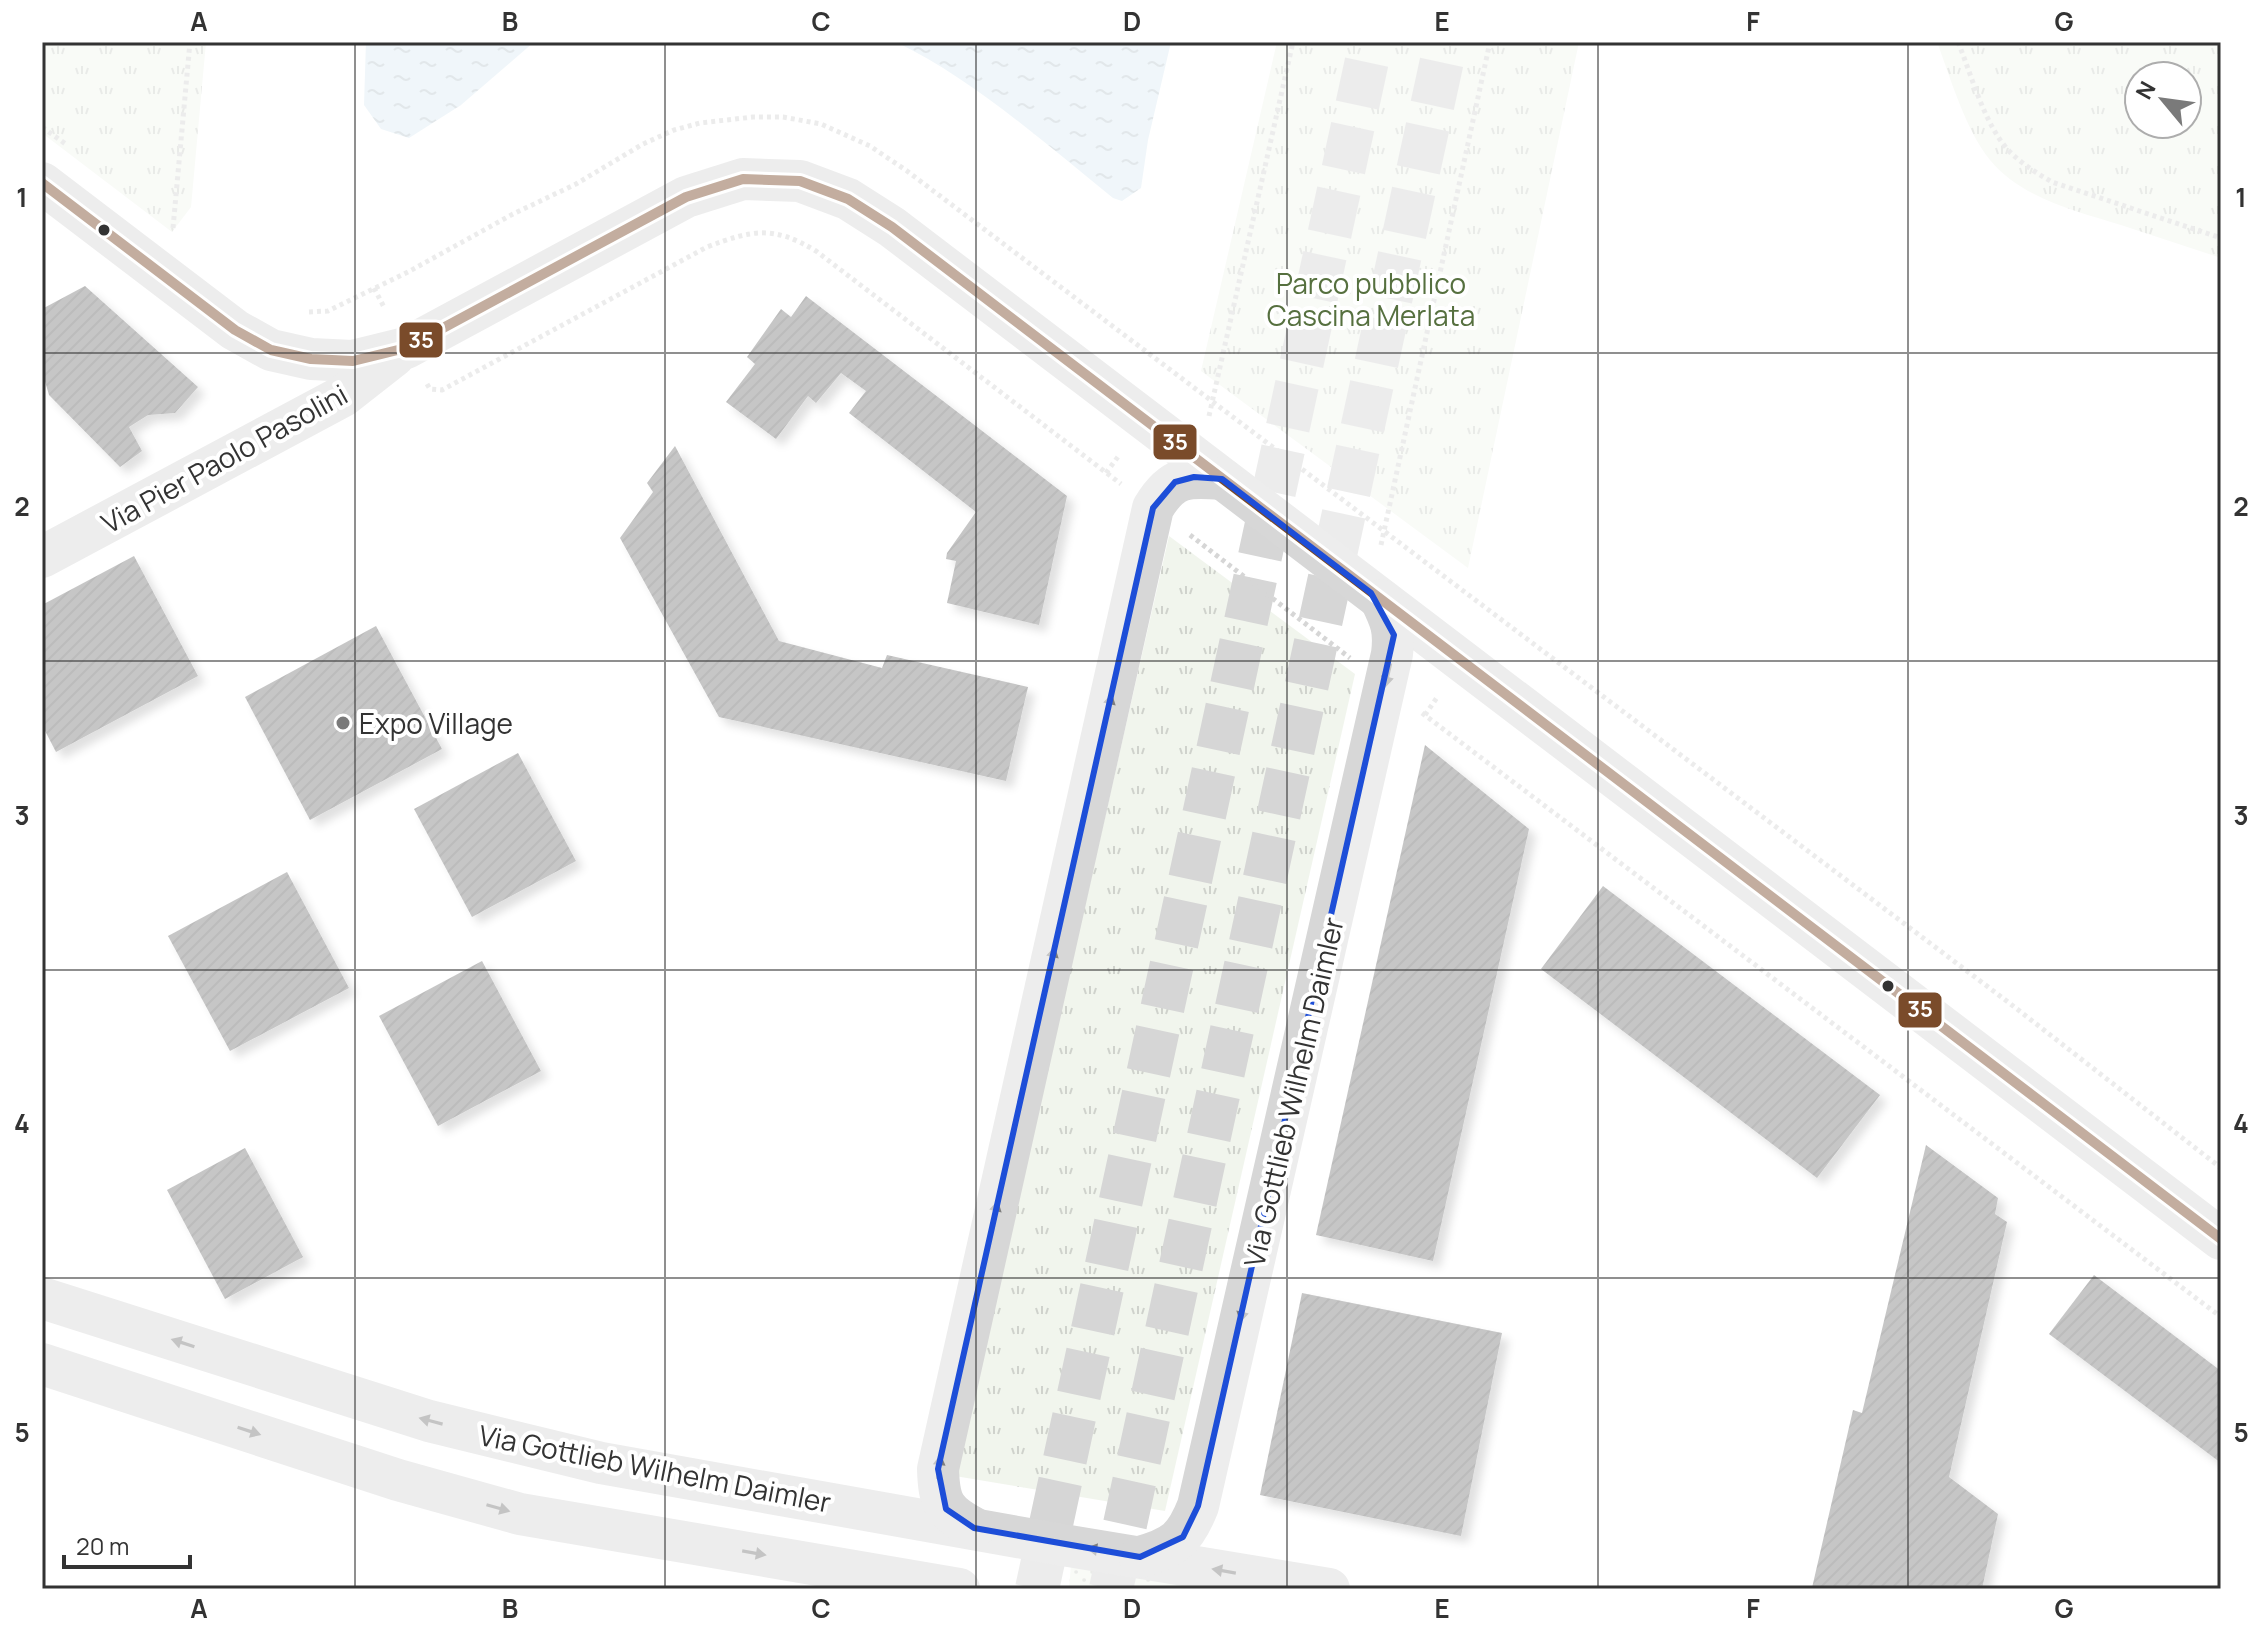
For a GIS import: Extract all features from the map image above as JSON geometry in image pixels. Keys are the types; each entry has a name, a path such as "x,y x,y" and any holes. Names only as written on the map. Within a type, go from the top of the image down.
{"street":[{"name":"Via Pier Paolo Pasolini","path":"42,557 343,396 413,365 686,197 743,179 800,181 848,199 892,227 2221,1239"},
{"name":"Via Pier Paolo Pasolini","path":"42,183 235,330 271,350 311,359 413,365"},
{"path":"974,1528 946,1509 940,1496 938,1469 1153,508 1162,493 1175,482 1194,477 1222,479"},
{"name":"Via Gottlieb Wilhelm Daimler","path":"1140,1557 1158,1552 1183,1537 1198,1506 1392,654 1394,635 1381,600"},
{"name":"Via Gottlieb Wilhelm Daimler","path":"42,1298 429,1421 601,1463 1329,1589"},
{"path":"42,1364 398,1480 520,1514 959,1589"}],"path":[{"path":"170,236 190,42"},
{"path":"1208,419 1293,42"},
{"path":"1381,548 1490,42"},
{"path":"1958,42 1990,122 2010,152 2031,170 2052,182 2221,238"},
{"path":"42,127 77,152"},
{"path":"413,365 430,389 442,390 707,247 740,235 773,233 816,251 1129,491"},
{"path":"303,312 328,311 374,288"},
{"path":"1187,533 1351,659"},
{"path":"1417,709 2221,1317"}],"highlighted area":[{"path":"1194,477 1222,479 1371,593 1394,635 1198,1506 1183,1537 1140,1557 974,1528 946,1509 938,1469 1153,508 1175,482"}],"green space":[{"path":"42,42 206,42 191,207 172,232 42,133"},
{"name":"Parco pubblico Cascina Merlata","path":"1277,42 1579,42 1468,568 1201,371"},
{"path":"1937,42 2221,42 2221,258 2050,202 2017,184 1981,148 1953,87"},
{"path":"1169,536 1355,674 1165,1511 955,1476"},
{"path":"1071,1565 1213,1589 1069,1589"}],"water":[{"path":"366,42 534,42 461,105 409,138 381,129 364,105"},
{"path":"896,42 1171,42 1148,140 1141,188 1122,201 1113,198 981,93"}],"building":[{"path":"85,286 198,387 175,413 148,415 129,427 142,451 120,467 49,395 42,371 42,309"},
{"path":"806,296 1067,496 1039,625 947,603 956,561 946,559 947,553 976,512 849,413 866,391 841,373 816,403 808,396 776,439 726,402 755,364 747,357 781,309 791,317"},
{"path":"675,446 779,641 882,668 887,655 1028,687 1006,781 719,717 620,538 653,492 647,483"},
{"path":"134,556 198,676 56,752 42,725 42,605"},
{"name":"Expo Village","path":"376,626 442,749 310,820 245,697"},
{"path":"1425,745 1529,829 1433,1261 1316,1235"},
{"name":"Expo Village","path":"518,753 576,861 472,917 414,809"},
{"path":"287,872 349,988 230,1051 168,936"},
{"path":"1603,886 1880,1095 1817,1178 1541,969"},
{"path":"482,961 541,1071 438,1126 379,1016"},
{"path":"1926,1145 1998,1198 1995,1214 2007,1222 1949,1477 1998,1514 1982,1589 1812,1588 1853,1410 1862,1413"},
{"path":"245,1148 303,1257 225,1299 167,1190"},
{"path":"2094,1275 2221,1371 2221,1463 2049,1334"},
{"path":"1302,1293 1502,1333 1461,1536 1260,1495"}],"tunnel":[{"path":"1037,1589 1371,42"},
{"path":"1111,1589 1446,42"}],"transit line":[{"name":"35","path":"42,183 235,330 271,350 311,359 353,361 406,348 686,197 743,179 800,181 848,199 892,227 2221,1239"}],"place":[{"name":"Expo Village","path":"343,723"}]}
